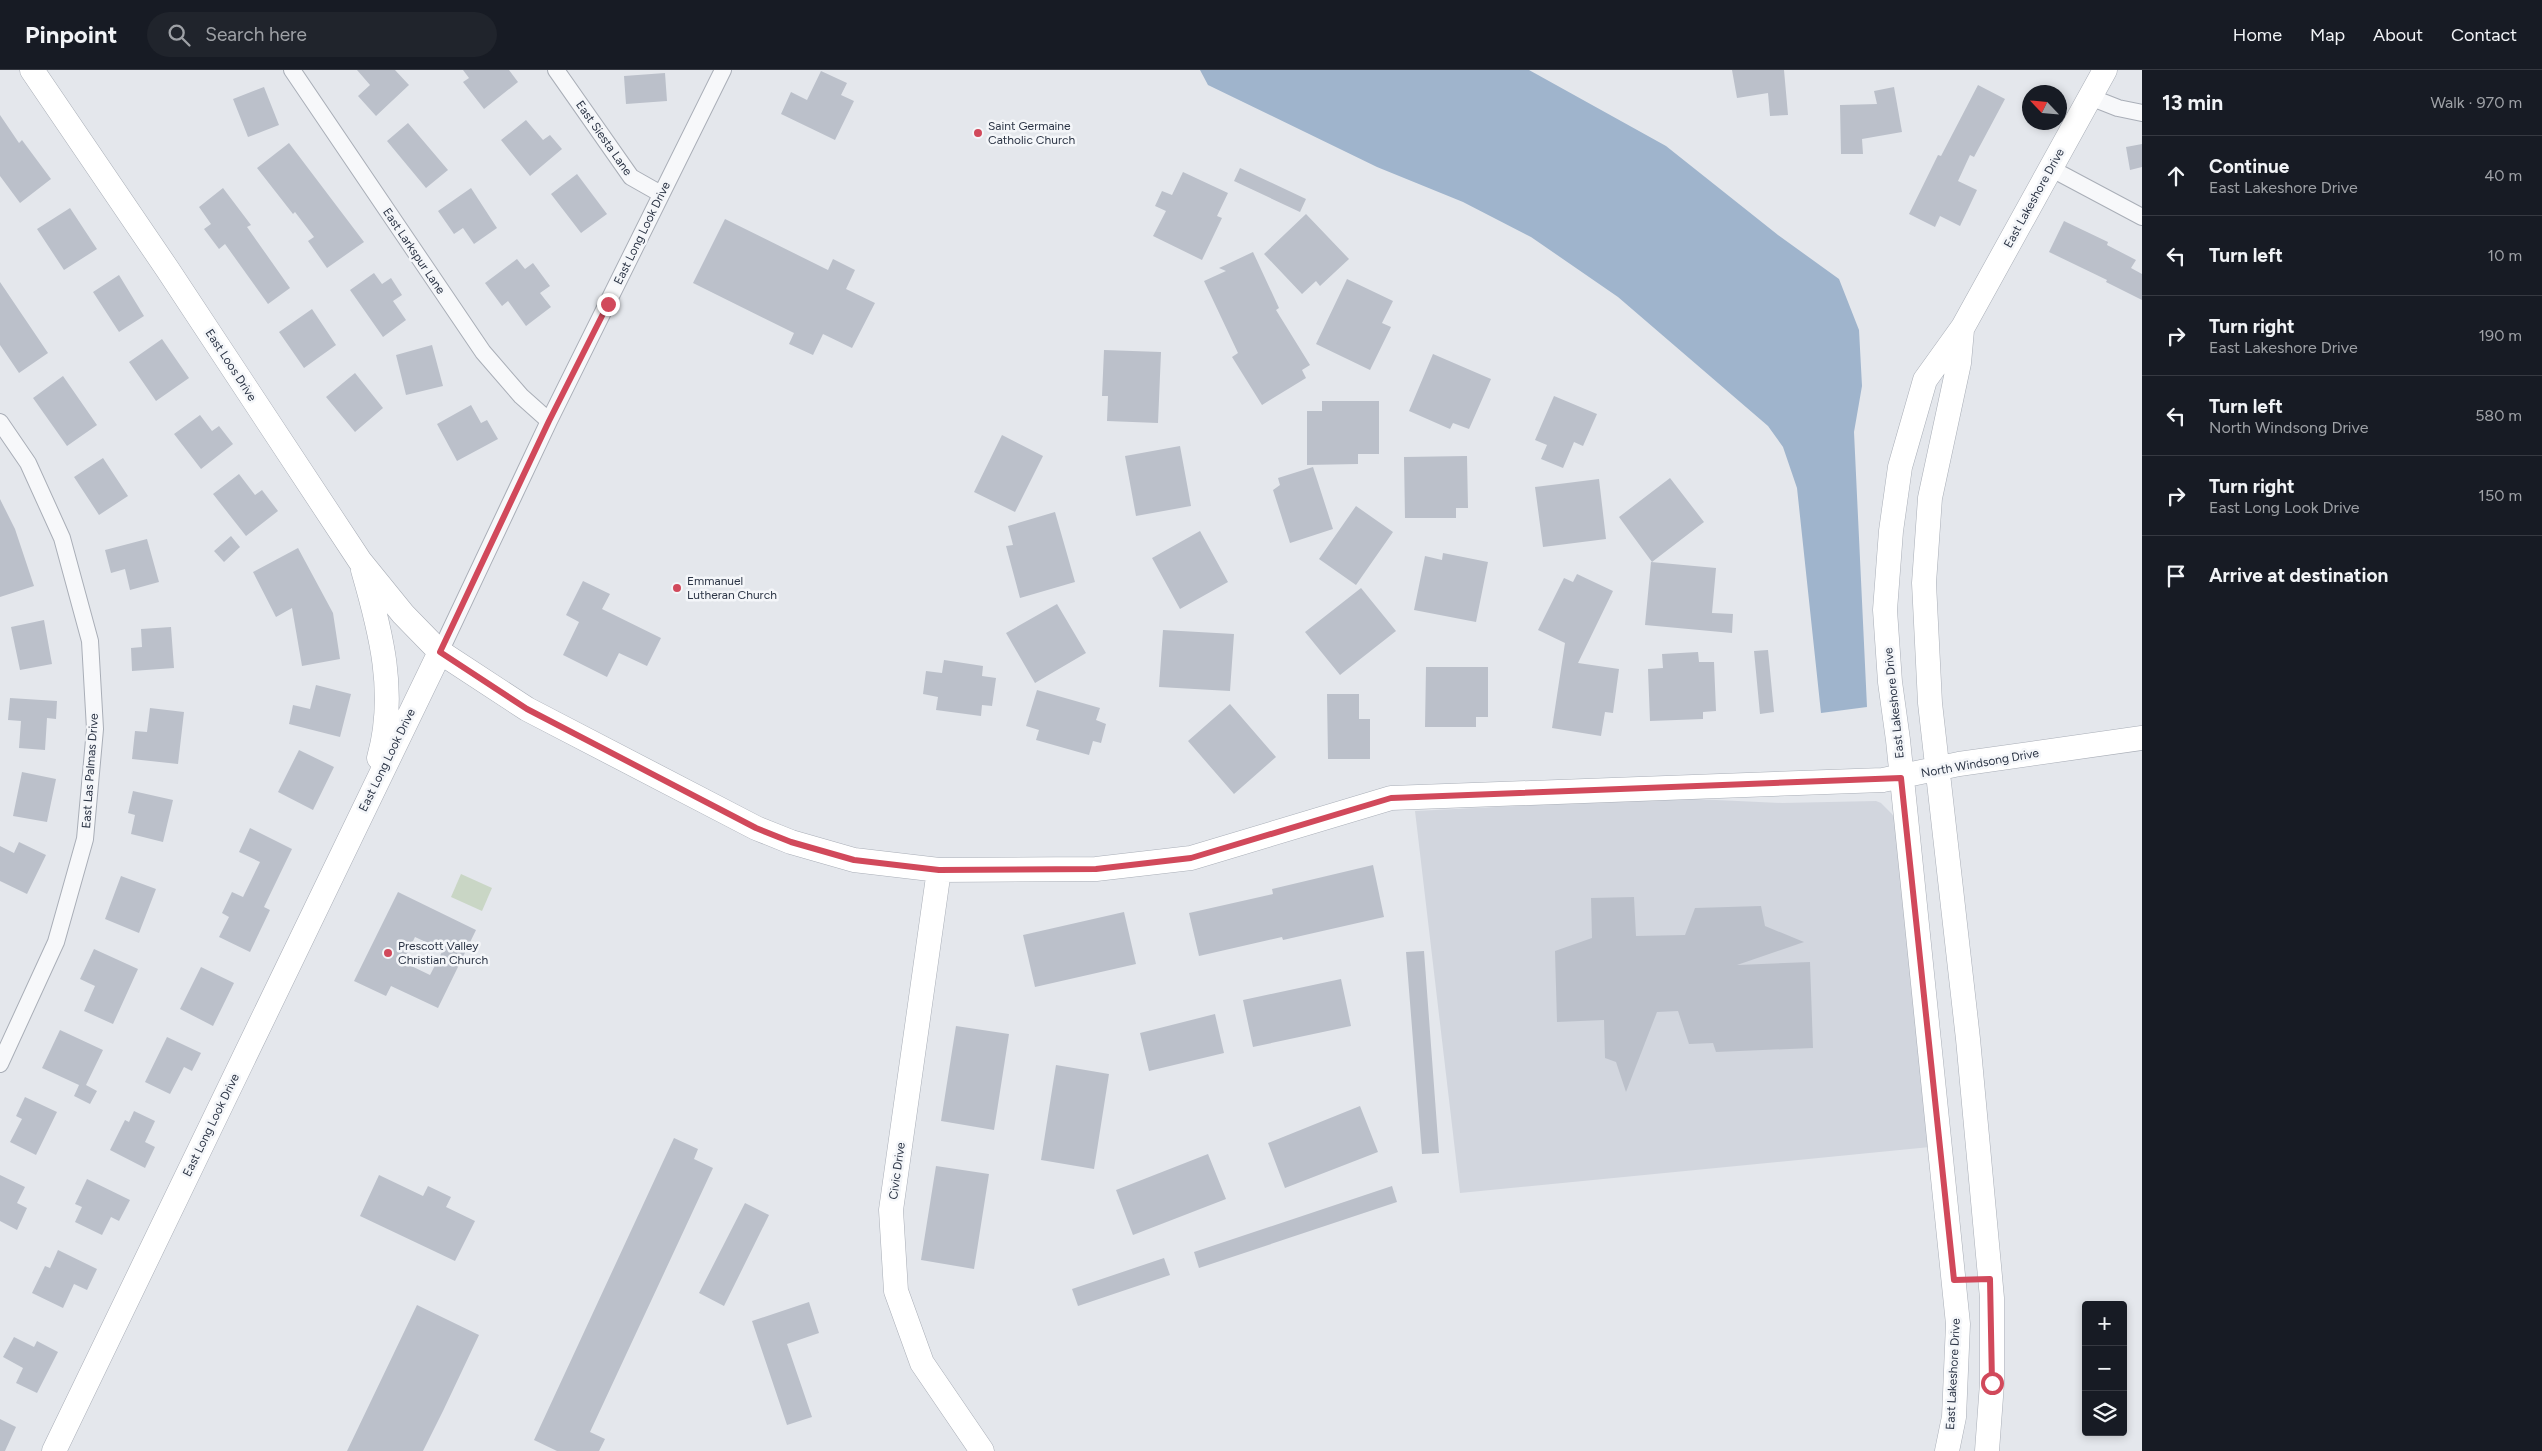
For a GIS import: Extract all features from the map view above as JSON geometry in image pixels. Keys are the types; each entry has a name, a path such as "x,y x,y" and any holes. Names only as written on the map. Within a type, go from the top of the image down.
{"street":[{"name":"East Loos Drive","path":"32,70 168,270 360,561 403,614 440,652"},
{"name":"East Larkspur Lane","path":"292,70 483,352 521,396 549,421"},
{"name":"East Siesta Lane","path":"556,70 631,177 661,194"},
{"name":"East Long Look Drive","path":"54,1451 440,652 549,421 723,70"},
{"name":"East Lakeshore Drive","path":"1947,1451 1954,1417 1958,1324 1890,682 1885,610 1890,531 1900,467 1925,380 1963,327 2105,70"},
{"path":"2090,97 2118,108 2142,113"},
{"path":"2050,168 2142,217"},
{"name":"East Lakeshore Drive","path":"1963,327 1959,363 1930,498 1924,583 1930,703 1968,1039 1990,1279 1992,1383 1987,1451"},
{"name":"East Las Palmas Drive","path":"0,422 28,463 62,538 90,641 95,728 85,839 56,942 0,1064"},
{"path":"360,561 385,657 388,704 384,742 367,802"},
{"name":"North Windsong Drive","path":"440,652 527,709 756,828 791,842 854,860 939,870 1096,869 1191,858 1391,798 1901,778 1960,764 2142,738"},
{"name":"Civic Drive","path":"939,870 891,1210 896,1291 922,1363 982,1451"},
{"path":"1954,1280 1990,1279"}],"shaded area":[{"path":"1674,798 1782,803 1876,801 1881,803 1892,814 1895,819 1930,1147 1460,1193 1415,811"}],"green space":[{"path":"461,874 492,888 482,911 451,897"}],"water":[{"path":"1200,70 1529,70 1666,146 1778,235 1839,279 1859,330 1862,386 1854,432 1867,707 1821,713 1797,488 1783,447 1768,426 1618,297 1531,237 1463,202 1377,167 1208,85"}],"building":[{"path":"357,70 395,70 409,85 376,116 358,96 370,85"},
{"path":"463,70 509,70 518,82 484,109 463,82 469,78"},
{"path":"1732,70 1784,70 1788,115 1770,116 1768,93 1737,98"},
{"path":"821,71 847,83 841,95 854,101 835,140 781,114 791,92 807,100"},
{"path":"665,73 667,101 626,104 624,76"},
{"path":"1978,85 2005,99 1974,157 1970,155 1958,181 1977,190 1960,226 1940,216 1935,227 1909,214 1938,155 1941,156"},
{"path":"264,87 279,125 248,137 233,99"},
{"path":"1894,87 1902,132 1862,139 1863,154 1841,154 1840,105 1877,104 1874,91"},
{"path":"0,115 19,143 22,140 51,179 20,203 0,176"},
{"path":"526,120 543,140 550,135 562,149 530,176 501,140"},
{"path":"408,123 448,170 426,188 387,141"},
{"path":"289,143 364,242 327,268 308,241 314,237 295,212 293,214 257,168"},
{"path":"2142,144 2142,167 2130,170 2126,147"},
{"path":"1240,168 1306,199 1300,212 1234,181"},
{"path":"1183,172 1228,193 1217,216 1222,218 1202,260 1153,236 1166,211 1155,206 1162,191 1172,195"},
{"path":"577,174 607,214 581,233 551,194"},
{"path":"223,188 251,225 247,227 290,288 268,304 225,244 219,249 204,229 211,224 199,207"},
{"path":"471,188 497,228 474,244 463,228 454,234 438,211"},
{"path":"70,208 97,249 64,270 37,229"},
{"path":"1306,214 1349,259 1320,286 1316,281 1302,294 1264,254"},
{"path":"725,219 828,270 833,259 855,270 846,289 875,303 852,348 823,334 813,355 789,344 794,333 693,283"},
{"path":"2064,221 2108,242 2107,245 2136,260 2131,268 2142,274 2142,300 2106,282 2107,280 2049,252"},
{"path":"1253,252 1279,308 1276,310 1310,365 1302,370 1306,378 1262,405 1232,357 1238,353 1204,281 1226,271 1219,268"},
{"path":"517,259 525,269 533,263 550,286 540,293 551,307 526,326 508,301 502,306 485,283"},
{"path":"374,273 382,284 391,278 402,295 393,301 406,320 383,337 350,290"},
{"path":"119,275 144,316 119,332 93,292"},
{"path":"1347,279 1393,301 1382,323 1391,327 1370,370 1316,344"},
{"path":"0,282 48,353 19,373 0,345"},
{"path":"312,309 336,345 304,368 279,332"},
{"path":"162,339 189,378 156,401 129,362"},
{"path":"432,345 443,386 406,395 396,355"},
{"path":"1104,350 1161,352 1158,423 1107,421 1108,396 1102,396"},
{"path":"1433,354 1491,379 1469,429 1453,423 1450,429 1409,411"},
{"path":"355,373 383,408 355,432 326,397"},
{"path":"63,376 97,425 67,446 33,398"},
{"path":"1554,396 1597,414 1583,446 1574,442 1563,468 1541,459 1547,445 1535,440"},
{"path":"1322,401 1379,401 1379,454 1358,454 1358,464 1307,465 1307,411 1322,411"},
{"path":"471,405 481,423 487,420 498,439 457,461 437,424"},
{"path":"200,415 212,431 219,426 233,444 201,469 174,434"},
{"path":"1002,435 1043,456 1015,512 974,492"},
{"path":"1180,446 1191,506 1136,516 1125,456"},
{"path":"1467,456 1468,508 1456,508 1456,518 1405,518 1404,457"},
{"path":"103,458 128,496 99,515 74,477"},
{"path":"1313,467 1333,529 1290,543 1273,490 1280,485 1278,478"},
{"path":"239,474 255,495 262,490 278,511 246,536 213,494"},
{"path":"1670,478 1704,522 1652,562 1619,517"},
{"path":"1599,479 1606,539 1543,547 1535,487"},
{"path":"0,499 15,529 34,586 0,597"},
{"path":"1356,506 1393,532 1356,585 1319,559"},
{"path":"1055,512 1075,582 1020,598 1006,546 1013,545 1008,526"},
{"path":"1200,531 1228,582 1180,609 1152,558"},
{"path":"231,536 240,547 224,562 214,551"},
{"path":"147,539 159,582 130,590 125,569 111,573 105,550"},
{"path":"298,548 333,613 340,659 302,666 292,608 276,617 253,572"},
{"path":"1443,553 1488,562 1476,622 1414,610 1425,556 1442,560"},
{"path":"1651,562 1716,568 1712,613 1733,614 1732,633 1645,625"},
{"path":"1577,574 1613,591 1578,663 1619,669 1613,713 1605,712 1601,736 1552,728 1565,643 1538,630 1564,578 1573,582"},
{"path":"583,581 610,594 602,609 661,638 647,666 619,653 607,677 563,655 579,622 566,615"},
{"path":"1361,588 1396,631 1340,675 1305,632"},
{"path":"1057,604 1086,653 1035,683 1006,633"},
{"path":"44,620 52,664 20,670 11,627"},
{"path":"171,627 174,668 132,671 131,648 142,647 141,629"},
{"path":"1163,630 1234,634 1230,691 1159,687"},
{"path":"1768,650 1774,712 1760,714 1754,651"},
{"path":"1698,652 1699,662 1714,662 1716,711 1703,712 1703,719 1650,721 1648,669 1663,668 1662,654"},
{"path":"944,660 983,666 982,676 996,678 992,706 982,705 981,716 936,710 938,697 923,694 926,671 942,673"},
{"path":"1426,667 1488,667 1488,717 1476,717 1476,727 1425,727"},
{"path":"316,685 351,694 340,737 289,724 293,705 310,709"},
{"path":"1037,690 1100,708 1096,720 1106,724 1101,743 1093,741 1089,755 1036,740 1039,730 1026,726"},
{"path":"1327,694 1359,694 1359,719 1370,719 1370,759 1328,759"},
{"path":"10,698 57,701 56,719 47,718 45,750 19,748 21,721 8,720"},
{"path":"1230,704 1276,757 1234,794 1188,741"},
{"path":"150,708 184,712 178,764 132,759 135,731 147,732"},
{"path":"299,750 334,767 313,810 278,792"},
{"path":"22,772 56,779 47,822 13,816"},
{"path":"133,791 173,800 163,842 131,834 135,815 128,813"},
{"path":"250,828 292,849 264,907 270,910 250,952 219,937 229,917 222,913 232,892 243,897 260,862 239,852"},
{"path":"19,842 46,855 27,894 0,881 0,846 14,853"},
{"path":"1373,865 1384,917 1283,940 1282,937 1199,956 1189,913 1273,894 1272,889"},
{"path":"121,876 156,889 139,933 105,919"},
{"path":"398,892 476,930 438,1008 391,986 386,996 354,981","holes":["415,937 443,950 430,975 403,962"]},
{"path":"1634,897 1636,936 1685,935 1695,908 1761,906 1765,926 1804,942 1737,965 1810,962 1813,1048 1716,1052 1713,1043 1689,1044 1678,1011 1657,1012 1626,1092 1616,1062 1605,1058 1604,1020 1557,1022 1555,951 1592,938 1591,898"},
{"path":"1124,912 1136,964 1035,987 1023,935"},
{"path":"94,949 138,969 113,1024 84,1011 95,986 80,979"},
{"path":"1424,951 1439,1153 1422,1154 1406,952"},
{"path":"201,967 234,983 213,1026 180,1009"},
{"path":"1341,979 1351,1026 1253,1047 1243,1000"},
{"path":"1215,1014 1224,1053 1149,1071 1140,1033"},
{"path":"956,1026 1009,1034 994,1130 941,1121"},
{"path":"60,1030 103,1050 86,1085 97,1091 90,1104 74,1096 79,1085 42,1068"},
{"path":"167,1037 201,1053 192,1071 184,1067 170,1094 145,1082"},
{"path":"1056,1065 1109,1074 1094,1169 1041,1160"},
{"path":"25,1097 57,1112 36,1155 10,1142 22,1119 16,1116"},
{"path":"1360,1106 1378,1152 1285,1188 1268,1143"},
{"path":"134,1111 155,1121 145,1142 155,1147 145,1168 110,1150 125,1120 129,1122"},
{"path":"674,1138 698,1149 694,1159 713,1168 590,1432 605,1439 599,1451 557,1451 534,1440"},
{"path":"1208,1154 1226,1199 1133,1235 1116,1190"},
{"path":"936,1166 989,1174 974,1269 921,1260"},
{"path":"0,1175 25,1187 17,1203 27,1208 17,1230 0,1221"},
{"path":"379,1175 423,1196 428,1186 451,1197 446,1207 475,1221 455,1261 360,1216"},
{"path":"87,1179 130,1200 119,1221 111,1217 102,1235 75,1222 82,1207 75,1204"},
{"path":"1392,1186 1397,1202 1199,1268 1194,1252"},
{"path":"745,1203 769,1215 724,1306 699,1293"},
{"path":"58,1250 97,1269 87,1290 74,1284 63,1308 32,1293 45,1266 50,1268"},
{"path":"1164,1258 1170,1275 1078,1306 1072,1289"},
{"path":"809,1302 819,1333 787,1344 812,1417 787,1425 752,1321"},
{"path":"417,1305 479,1335 443,1411 423,1451 347,1451"},
{"path":"14,1337 34,1347 37,1341 58,1352 37,1393 16,1383 23,1368 3,1357"},
{"path":"0,1419 16,1427 5,1451 0,1451"}],"place":[{"name":"Saint Germaine Catholic Church","path":"978,133"},
{"name":"Emmanuel Lutheran Church","path":"677,588"},
{"name":"Prescott Valley Christian Church","path":"388,953"}],"route":[{"path":"608,304 549,421 440,652 479,680 527,709 756,828 791,842 854,860 939,870 1096,869 1191,858 1391,798 1901,778 1954,1280 1990,1279 1992,1298 1992,1383"}]}
